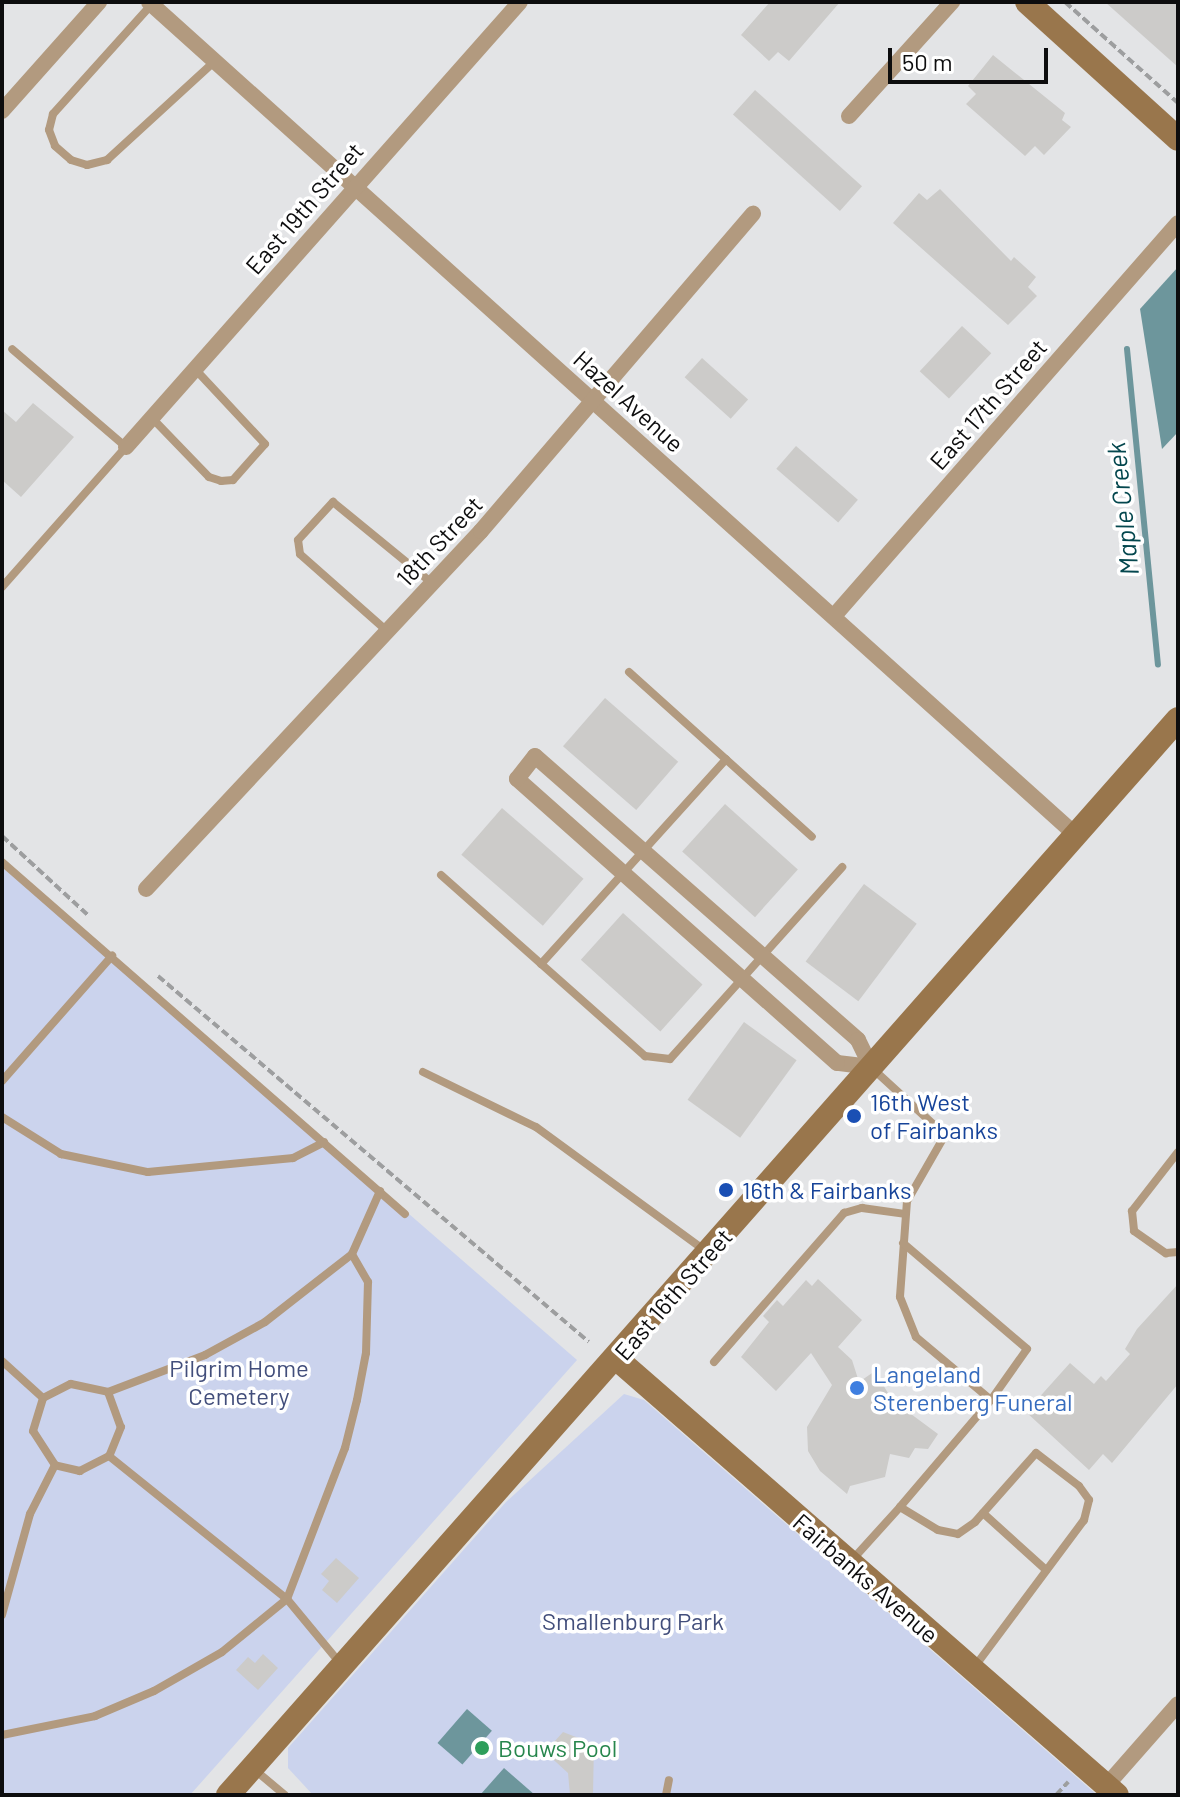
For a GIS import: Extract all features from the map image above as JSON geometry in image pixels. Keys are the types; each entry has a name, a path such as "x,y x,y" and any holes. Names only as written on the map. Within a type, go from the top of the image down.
{"main road":[{"path":"1027,2 1178,139"},
{"name":"East 16th Street","path":"228,1795 617,1359 1178,719"},
{"name":"Fairbanks Avenue","path":"617,1359 1112,1790"}],"street":[{"path":"2,111 99,2"},
{"name":"East 19th Street","path":"126,447 520,2"},
{"path":"849,116 952,2"},
{"name":"Hazel Avenue","path":"150,3 1077,836"},
{"name":"18th Street","path":"146,889 432,583 595,403 753,214"},
{"name":"East 17th Street","path":"834,616 1178,223"},
{"path":"535,756 858,1040 871,1067 837,1063 517,779 535,756"},
{"path":"1112,1790 1178,1704"}],"lane":[{"path":"150,3 53,114 52,138 71,160 87,165 107,160 215,61"},
{"path":"2,587 126,447 12,349"},
{"path":"151,418 209,477 221,481 233,480 265,444 195,368"},
{"path":"387,631 300,554 298,540 333,502 432,583"},
{"path":"629,672 812,837"},
{"path":"541,964 726,759"},
{"path":"2,862 405,1214"},
{"path":"441,875 645,1056 670,1059 842,867"},
{"path":"2,1081 112,956"},
{"path":"871,1067 945,1135 907,1201 900,1297 916,1337 991,1400"},
{"path":"423,1072 536,1127 708,1253"},
{"path":"2,1117 61,1154 148,1172 293,1158 324,1142"},
{"path":"1178,1152 1132,1211 1134,1231 1166,1253 1178,1252"},
{"path":"108,1392 121,1427 109,1456 80,1471 55,1465 33,1431 43,1398 71,1384 108,1392 205,1355 265,1322 352,1254 380,1191"},
{"path":"714,1362 844,1213 862,1208 905,1214"},
{"path":"849,1564 991,1400 1027,1349 903,1243"},
{"path":"2,1735 95,1716 154,1691 222,1652 287,1599 345,1448 360,1384 368,1282 352,1254"},
{"path":"2,1361 43,1398"},
{"path":"900,1507 938,1530 958,1534 983,1513 1036,1453 1079,1486 1089,1500 1084,1520 972,1670"},
{"path":"109,1456 287,1599 343,1667"},
{"path":"2,1615 30,1514 55,1465"},
{"path":"983,1513 1046,1570"},
{"path":"252,1767 285,1795"},
{"path":"666,1795 669,1780"}],"path":[{"path":"1065,2 1178,103"},
{"path":"2,836 92,918"},
{"path":"151,970 589,1342"}],"green space":[{"name":"Pilgrim Home Cemetery","path":"2,860 577,1360 190,1795 2,1795"},
{"name":"Smallenburg Park","path":"624,1394 644,1400 1097,1795 313,1795 288,1768 288,1748 506,1502"}],"shaded area":[{"path":"1178,267 1178,432 1162,449 1140,309"},
{"path":"467,1709 492,1731 462,1765 437,1743"},
{"path":"504,1768 535,1795 480,1795"}],"building":[{"path":"770,2 840,2 789,61 778,52 769,61 741,35"},
{"path":"1105,2 1178,2 1178,67"},
{"path":"993,55 1065,113 1062,120 1071,127 1044,155 1035,146 1025,156 966,104 976,94 968,86"},
{"path":"755,90 862,186 840,211 733,115"},
{"path":"940,189 1011,261 1014,257 1036,277 1028,287 1037,296 1008,325 893,223 919,193 927,200"},
{"path":"962,326 991,353 949,399 920,371"},
{"path":"702,358 748,399 731,419 685,377"},
{"path":"33,403 74,437 21,497 2,480 2,410 16,422"},
{"path":"796,446 858,500 838,522 776,469"},
{"path":"605,698 678,762 636,810 563,746"},
{"path":"725,804 798,870 755,917 682,852"},
{"path":"502,808 584,879 543,926 461,855"},
{"path":"864,884 917,924 858,1001 806,961"},
{"path":"623,913 703,985 660,1031 581,960"},
{"path":"744,1022 797,1060 740,1138 688,1100"},
{"name":"Langeland Sterenberg Funeral","path":"818,1279 862,1320 838,1347 852,1360 859,1382 875,1371 892,1400 938,1434 928,1449 915,1448 909,1458 890,1454 885,1477 850,1486 847,1494 820,1471 808,1451 807,1427 832,1385 811,1353 776,1391 741,1357 769,1322 763,1316 777,1300 783,1306 806,1280 812,1286"},
{"path":"1178,1284 1178,1384 1112,1463 1103,1454 1089,1470 1026,1412 1070,1363 1094,1384 1101,1376 1106,1381 1130,1354 1125,1349 1137,1329"},
{"path":"336,1558 359,1578 337,1603 322,1590 329,1581 321,1574"},
{"path":"263,1654 278,1668 258,1690 236,1670 248,1657 255,1663"},
{"path":"563,1732 594,1744 593,1795 570,1795 568,1773 545,1752"}],"waterway":[{"name":"Maple Creek","path":"1127,349 1158,664"}],"place":[{"name":"16th West of Fairbanks","path":"854,1116"},
{"name":"16th & Fairbanks","path":"726,1190"},
{"name":"Langeland Sterenberg Funeral","path":"857,1388"},
{"name":"Bouws Pool","path":"482,1748"}]}
